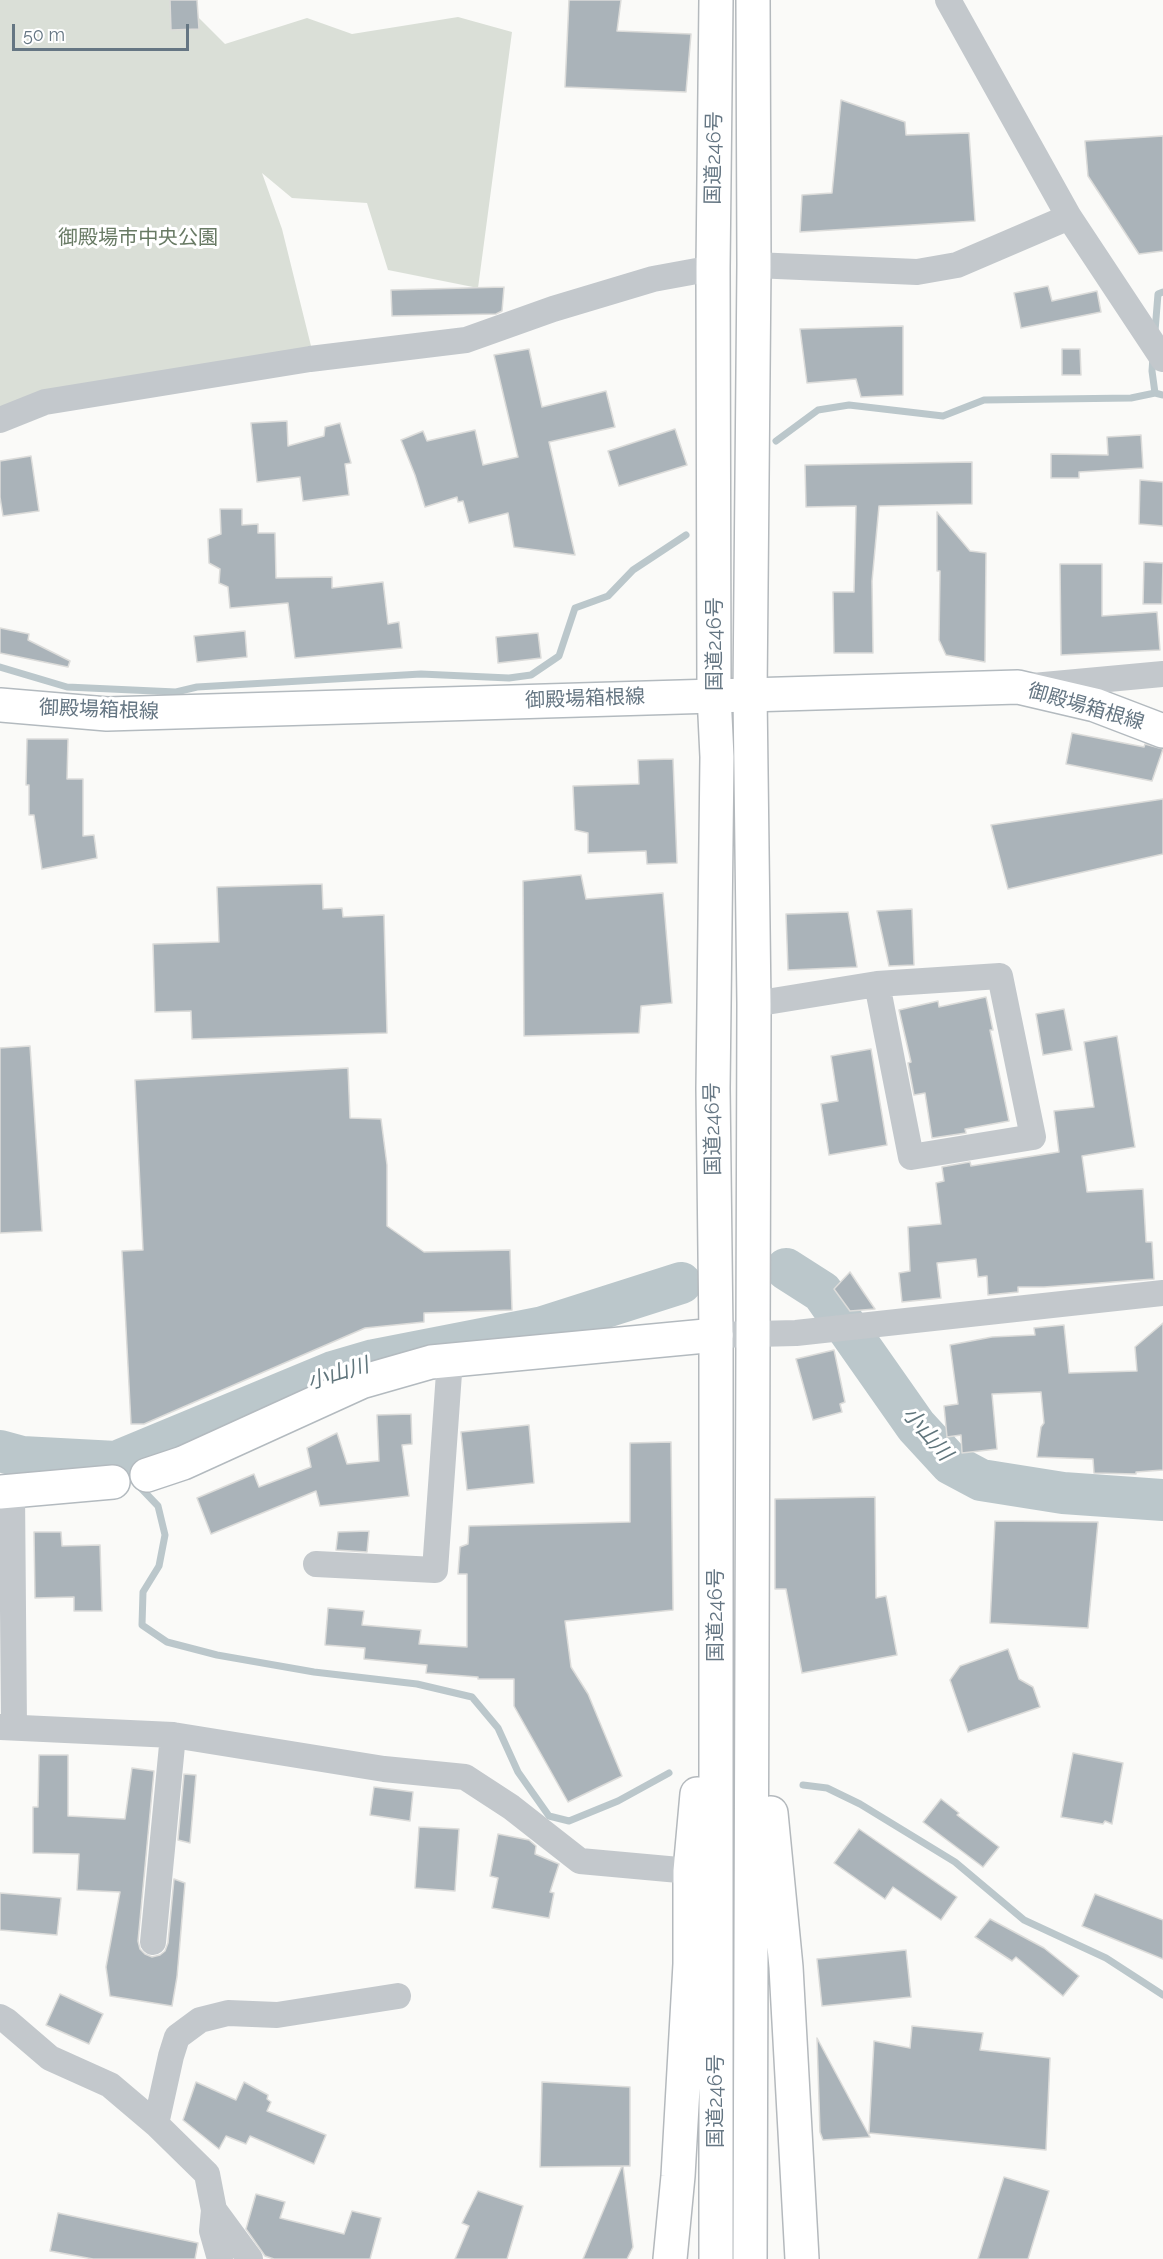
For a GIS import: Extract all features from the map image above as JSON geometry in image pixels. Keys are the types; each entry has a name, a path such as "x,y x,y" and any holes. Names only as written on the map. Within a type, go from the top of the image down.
{"main road":[{"name":"国道246号","path":"716,0 713,268 714,695 717,756 713,1088 716,1335 716,2259"},
{"name":"国道246号","path":"750,2259 753,1709 753,1004 750,694 754,265 753,0"},
{"name":"御殿場箱根線","path":"0,705 107,714 1018,687 1095,705 1163,731"},
{"path":"147,1475 183,1463 361,1382 431,1362 716,1335"},
{"path":"6,1492 113,1482"},
{"path":"753,1709 763,1736 786,1967 802,2259"},
{"path":"670,2259 678,2176 689,1976 690,1870 700,1757 716,1712"}],"street":[{"path":"948,0 1069,217 1163,359"},
{"path":"754,265 917,272 957,265 1069,217"},
{"path":"0,420 45,402 310,359 466,340 553,309 653,279 713,268"},
{"path":"1018,687 1163,674"},
{"path":"753,1004 877,984 1000,976 1033,1137 911,1156 877,984"},
{"path":"716,1335 753,1335 838,1329 1163,1293"},
{"path":"316,1564 435,1570 450,1359"},
{"path":"113,1482 147,1475"},
{"path":"6,1492 7,1727 173,1735 384,1769 465,1777 511,1807 580,1861 690,1870"},
{"path":"153,1942 173,1735"},
{"path":"156,2124 177,2037 200,2020 228,2013 277,2015 398,1995"},
{"path":"0,2018 7,2020 50,2058 110,2085 156,2124 207,2174 214,2210 212,2231 220,2259"},
{"path":"214,2210 249,2259"}],"green space":[{"name":"御殿場市中央公園","path":"0,0 197,0 198,17 225,44 307,18 352,34 458,17 512,32 478,288 388,270 367,203 292,198 262,173 282,229 312,350 0,408"}],"building":[{"path":"170,0 197,0 199,29 171,30"},
{"path":"569,0 621,0 617,31 691,34 686,92 565,87"},
{"path":"841,100 905,122 906,135 969,133 975,221 800,232 802,195 832,193"},
{"path":"1163,136 1163,251 1139,254 1088,176 1085,141"},
{"path":"1048,286 1052,301 1097,291 1101,312 1021,328 1014,293"},
{"path":"504,287 502,311 496,314 392,316 391,290"},
{"path":"903,326 903,395 861,397 856,379 807,383 800,329"},
{"path":"529,349 542,407 606,391 615,427 549,442 575,555 514,547 508,513 469,523 463,501 458,502 457,497 425,507 401,440 423,431 427,441 475,430 483,465 518,457 494,355"},
{"path":"1062,349 1080,349 1081,375 1062,375"},
{"path":"287,421 288,446 324,436 325,427 340,423 351,463 345,464 349,495 303,501 300,477 257,482 251,423"},
{"path":"675,429 687,465 619,486 608,451"},
{"path":"1141,435 1143,468 1079,472 1079,478 1051,478 1051,454 1108,455 1107,437"},
{"path":"31,456 39,511 3,516 0,497 0,461"},
{"path":"972,462 972,504 879,506 872,581 873,653 834,653 833,592 854,592 856,506 806,507 805,465"},
{"path":"1140,480 1163,482 1163,526 1139,524"},
{"path":"220,509 242,509 242,525 258,524 258,533 275,533 276,578 332,577 332,588 383,582 388,624 399,622 402,648 295,658 288,603 230,608 228,587 219,583 220,569 209,563 208,539 221,534"},
{"path":"937,512 970,551 986,553 985,662 946,655 939,640 940,571 937,571"},
{"path":"1144,562 1163,563 1162,604 1143,604"},
{"path":"1060,564 1102,564 1102,616 1157,612 1160,650 1061,655"},
{"path":"0,628 29,634 28,640 70,661 68,667 0,653"},
{"path":"245,631 247,657 197,662 194,636"},
{"path":"538,633 541,658 498,663 496,637"},
{"path":"1072,733 1144,747 1145,744 1163,749 1152,781 1066,764"},
{"path":"27,739 68,739 67,779 83,779 83,836 94,835 97,858 42,869 34,815 29,815 29,785 26,785"},
{"path":"673,759 677,863 647,864 646,851 588,853 588,833 575,830 573,786 639,784 638,760"},
{"path":"1163,799 1163,854 1008,889 991,825"},
{"path":"581,875 586,899 663,893 672,1003 641,1006 639,1033 524,1036 523,881"},
{"path":"322,884 323,909 342,908 343,917 384,915 387,1033 192,1039 191,1011 155,1012 153,944 219,942 217,887"},
{"path":"912,909 914,965 889,966 877,911"},
{"path":"848,912 857,967 788,970 786,914"},
{"path":"986,997 993,1030 990,1030 1009,1121 965,1129 966,1133 932,1138 925,1093 914,1095 908,1063 911,1062 899,1010 938,1001 939,1007"},
{"path":"1064,1009 1072,1050 1043,1055 1036,1014"},
{"path":"1117,1036 1135,1147 1082,1156 1087,1192 1143,1189 1146,1242 1152,1242 1154,1279 1018,1287 1018,1292 988,1295 987,1276 978,1277 976,1259 937,1263 941,1298 902,1302 899,1273 910,1271 908,1227 941,1224 936,1183 944,1181 942,1167 970,1162 971,1166 1059,1152 1054,1111 1094,1107 1084,1042"},
{"path":"30,1046 42,1231 0,1233 0,1048"},
{"path":"871,1049 887,1145 829,1155 821,1104 838,1101 831,1056"},
{"path":"348,1068 350,1118 381,1119 387,1165 387,1226 424,1252 510,1250 512,1310 424,1313 424,1322 365,1328 144,1424 131,1424 122,1251 143,1250 135,1080"},
{"path":"850,1272 875,1309 850,1311 834,1289"},
{"path":"1163,1323 1163,1470 1136,1472 1136,1474 1094,1473 1093,1459 1037,1457 1041,1427 1044,1423 1041,1392 992,1394 997,1449 962,1453 961,1435 947,1437 944,1406 958,1404 950,1345 992,1337 1035,1335 1034,1328 1064,1325 1069,1373 1137,1371 1135,1347"},
{"path":"834,1350 845,1402 840,1404 842,1412 813,1420 796,1359"},
{"path":"411,1414 412,1444 402,1445 409,1496 320,1506 316,1491 211,1534 197,1498 254,1474 259,1487 311,1467 307,1448 337,1433 347,1464 379,1461 377,1415"},
{"path":"529,1425 534,1483 467,1490 461,1432"},
{"path":"671,1442 673,1610 565,1621 571,1667 588,1694 622,1776 568,1802 514,1706 514,1679 478,1679 478,1677 426,1673 427,1665 364,1659 365,1648 325,1645 328,1608 364,1611 362,1625 421,1630 419,1644 467,1647 467,1574 458,1574 460,1547 468,1544 469,1526 630,1522 630,1443"},
{"path":"875,1497 876,1598 886,1596 897,1655 802,1673 786,1589 775,1589 775,1499"},
{"path":"995,1521 1098,1522 1088,1628 990,1623"},
{"path":"369,1531 367,1552 336,1550 338,1532"},
{"path":"34,1532 61,1532 62,1546 100,1545 102,1611 74,1611 74,1597 35,1598"},
{"path":"1008,1649 1019,1679 1033,1687 1040,1707 968,1732 950,1680 960,1666"},
{"path":"1073,1753 1123,1763 1112,1824 1105,1821 1103,1824 1061,1817"},
{"path":"39,1755 68,1755 68,1816 125,1819 132,1768 154,1771 138,1941 140,1949 152,1957 165,1951 168,1943 174,1879 185,1883 177,1977 172,2006 110,1996 106,1967 120,1892 77,1890 79,1854 33,1853 33,1807 38,1807"},
{"path":"184,1774 196,1775 190,1843 178,1840"},
{"path":"374,1787 413,1792 410,1821 370,1815"},
{"path":"941,1799 959,1813 957,1815 999,1847 983,1867 923,1822"},
{"path":"419,1827 459,1829 455,1891 415,1888"},
{"path":"859,1829 957,1897 941,1920 893,1887 885,1899 834,1863"},
{"path":"498,1834 529,1840 536,1846 535,1854 559,1864 550,1892 554,1893 549,1918 492,1908 498,1878 490,1876"},
{"path":"0,1893 61,1898 57,1935 0,1930"},
{"path":"1095,1894 1163,1920 1163,1959 1082,1926"},
{"path":"990,1919 1044,1948 1079,1976 1063,1996 1016,1957 1012,1961 975,1937"},
{"path":"906,1950 911,1997 822,2006 817,1959"},
{"path":"60,1994 103,2014 89,2044 46,2025"},
{"path":"912,2026 983,2033 980,2050 1050,2058 1046,2150 869,2133 874,2041 910,2048"},
{"path":"817,2038 870,2137 823,2140 820,2132"},
{"path":"196,2082 236,2100 244,2082 268,2095 267,2099 271,2102 267,2111 326,2135 314,2164 250,2136 246,2144 226,2136 219,2149 183,2120"},
{"path":"542,2082 630,2087 630,2166 623,2166 633,2247 627,2259 583,2259 622,2166 540,2167"},
{"path":"1004,2177 1049,2191 1028,2259 978,2259"},
{"path":"478,2191 523,2206 507,2259 455,2259 469,2226 462,2223"},
{"path":"256,2194 285,2202 280,2218 344,2234 352,2211 381,2218 370,2259 274,2259 265,2256 246,2229"},
{"path":"58,2213 198,2243 195,2259 93,2259 50,2251"}],"waterway":[{"path":"1155,331 1158,294 1163,292"},
{"path":"1153,357 1155,393"},
{"path":"776,441 818,410 849,405 943,416 984,400 1131,398 1155,393 1163,395"},
{"path":"0,667 67,687 176,692 197,687 421,674 509,678 531,675 559,656 575,608 608,596 633,570 686,535"},
{"name":"小山川","path":"786,1269 822,1292 916,1426 951,1464 981,1480 1063,1493 1163,1500"},
{"name":"小山川","path":"0,1451 22,1457 116,1462 333,1372 374,1360 543,1327 681,1283"},
{"path":"116,1462 158,1506 165,1535 159,1566 143,1592 142,1625 167,1642 217,1655 314,1672 417,1684 472,1697 498,1728 518,1772 549,1816 569,1821 618,1801 669,1773"},
{"path":"803,1785 827,1788 860,1804 955,1862 1024,1920 1106,1958 1163,1995"}]}
